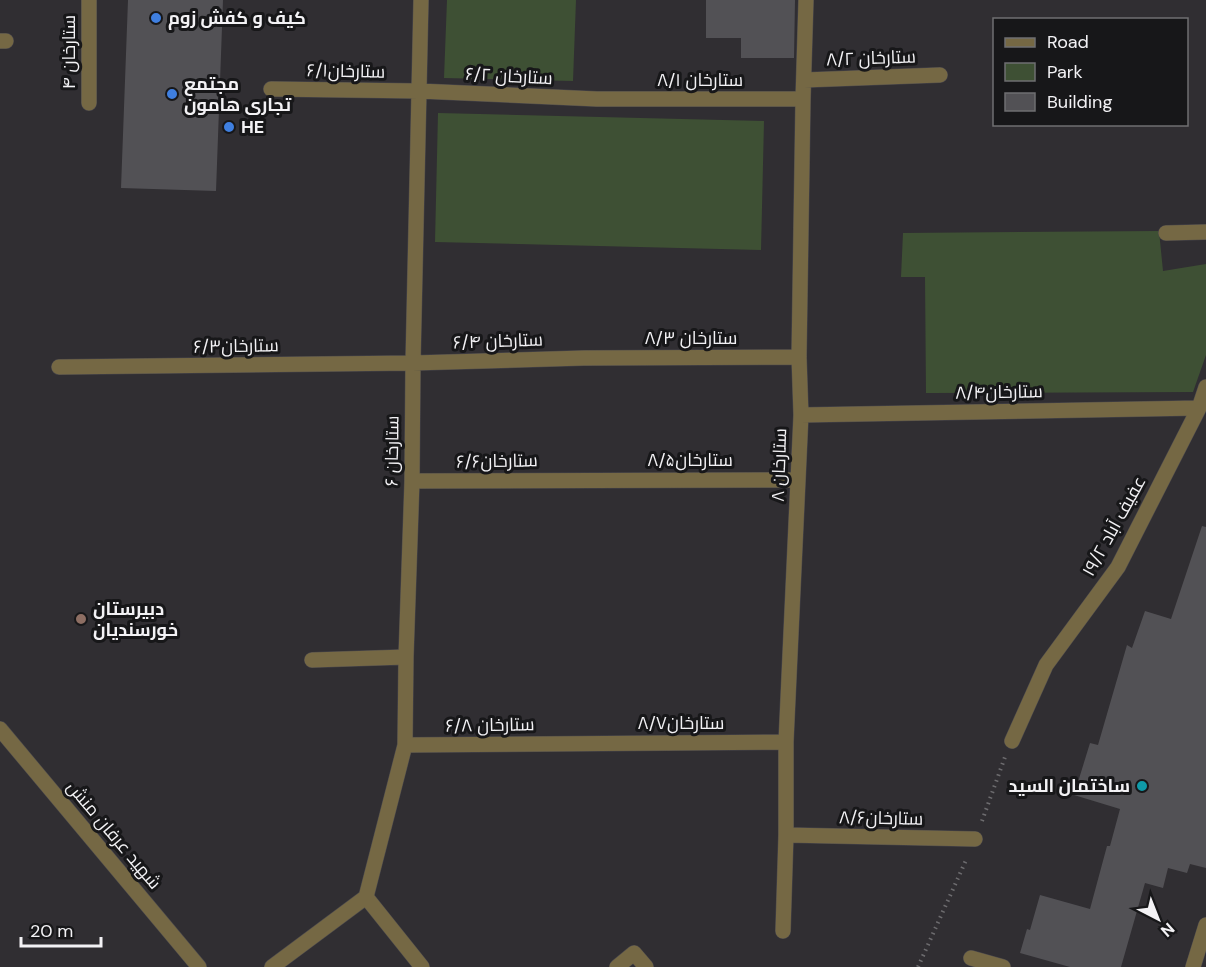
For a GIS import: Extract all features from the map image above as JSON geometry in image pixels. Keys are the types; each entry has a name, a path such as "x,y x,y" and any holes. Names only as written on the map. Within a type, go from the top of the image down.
{"street":[{"name":"۴ ستارخان","path":"89,0 89,104"},
{"name":"ستارخان ۶","path":"366,897 405,745 421,0"},
{"name":"ستارخان ۸","path":"783,931 786,742 801,415 798,357 806,0"},
{"name":"ستارخان ۸/۲","path":"804,80 940,75"},
{"name":"ستارخان۶/۱","path":"271,89 419,91"},
{"name":"ستارخان ۶/۲","path":"419,91 597,99"},
{"name":"ستارخان ۸/۱","path":"597,99 803,99"},
{"path":"1166,233 1206,232"},
{"name":"ستارخان ۸/۳","path":"584,358 798,357"},
{"name":"ستارخان ۶/۴","path":"413,363 584,358"},
{"name":"ستارخان۶/۳","path":"59,367 413,363"},
{"name":"عفیف آباد ۱۹/۲","path":"1012,741 1046,665 1118,567 1199,408 1206,387"},
{"name":"ستارخان۸/۴","path":"801,415 1199,408"},
{"name":"ستارخان۶/۶","path":"412,481 582,480"},
{"name":"ستارخان۸/۵","path":"582,480 798,480"},
{"path":"312,660 406,657"},
{"name":"شهید عرفان منش","path":"0,729 199,967"},
{"name":"ستارخان۸/۷","path":"576,743 786,742"},
{"name":"ستارخان ۶/۸","path":"405,745 576,743"},
{"name":"ستارخان۸/۶","path":"786,835 975,839"},
{"path":"272,967 366,897 422,967"},
{"path":"1193,967 1206,926"},
{"path":"617,967 634,953 646,967"},
{"path":"971,958 1003,967"}],"green space":[{"path":"447,0 576,0 573,81 444,78"},
{"path":"438,113 764,121 761,250 435,242"},
{"path":"1159,231 1163,271 1206,264 1206,355 1193,392 926,393 925,277 901,277 903,233"}],"building":[{"name":"مجتمع تجاری هامون","path":"128,0 223,0 216,191 121,188"},
{"path":"706,0 795,0 794,58 741,58 741,38 706,38"},
{"path":"1202,526 1206,527 1206,868 1190,864 1187,873 1168,868 1163,888 1145,883 1121,967 1070,967 1020,953 1027,929 1030,930 1040,895 1090,909 1107,846 1110,846 1120,809 1074,795 1090,743 1098,745 1127,645 1132,648 1145,611 1171,619"}],"place":[{"name":"کیف و کفش زوم","path":"156,18"},
{"name":"مجتمع تجاری هامون","path":"172,94"},
{"name":"HE","path":"229,127"},
{"name":"دبیرستان خورسندیان","path":"81,619"},
{"name":"ساختمان السید","path":"1142,786"}]}
